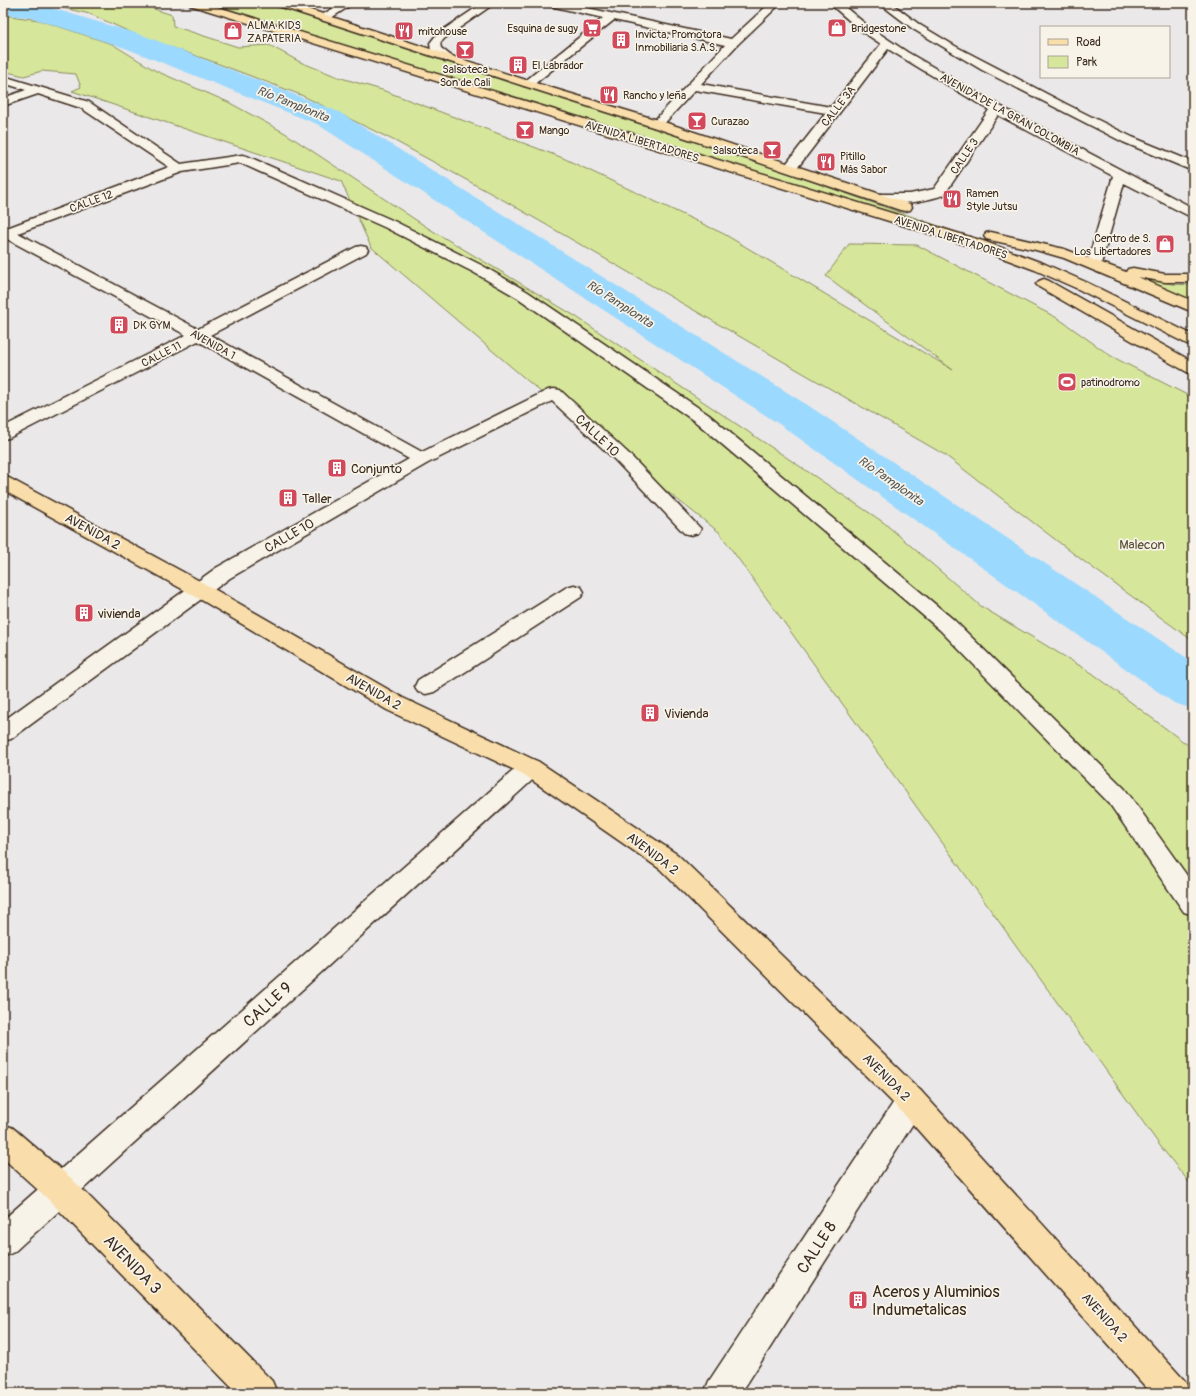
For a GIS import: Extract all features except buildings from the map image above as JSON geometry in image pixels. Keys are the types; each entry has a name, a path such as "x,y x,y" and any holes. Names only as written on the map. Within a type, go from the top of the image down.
{"main road":[{"name":"AVENIDA LIBERTADORES","path":"279,3 790,168 878,206 1040,267 1083,286 1193,342"},
{"name":"AVENIDA LIBERTADORES","path":"199,4 455,82 878,206 917,211"},
{"path":"878,206 1016,269 1074,299 1132,335 1193,376"},
{"name":"AVENIDA LIBERTADORES","path":"954,223 1054,260 1099,280 1193,328"},
{"path":"991,236 1036,245 1094,264 1193,307"},
{"path":"1094,264 1165,278 1193,278"},
{"path":"1132,335 1193,369"},
{"name":"AVENIDA 2","path":"3,482 200,590 395,704 531,768 669,862 911,1102 1173,1393"},
{"name":"AVENIDA 3","path":"3,1138 60,1189 260,1393"}],"street":[{"path":"324,18 349,3"},
{"path":"450,58 436,49 435,43 441,36 490,3"},
{"path":"550,3 733,43"},
{"path":"657,124 733,43 776,3"},
{"name":"AVENIDA DE LA GRAN COLOMBIA","path":"834,3 864,28 890,38 1108,156"},
{"path":"884,3 938,42 1136,144 1193,167"},
{"path":"528,84 611,17"},
{"name":"AVENIDA DE LA GRAN COLOMBIA","path":"890,38 996,109 1124,168 1193,214"},
{"name":"CALLE 3A","path":"790,168 890,38"},
{"path":"3,79 85,105 180,168"},
{"path":"693,86 834,110"},
{"path":"3,102 38,90"},
{"name":"CALLE 3","path":"878,206 897,200 924,197 939,192 996,109"},
{"name":"CALLE 12","path":"4,233 180,168 242,159 389,224 478,269 523,295 703,419 947,625 1117,796 1193,904"},
{"path":"1094,264 1124,168"},
{"name":"AVENIDA 1","path":"4,233 198,335 422,459"},
{"name":"CALLE 11","path":"3,434 361,250"},
{"name":"CALLE 10","path":"3,733 223,573 422,459 554,394 621,456 691,529"},
{"path":"426,686 574,592"},
{"name":"CALLE 9","path":"3,1240 531,768"},
{"name":"CALLE 8","path":"721,1393 911,1102"}],"green space":[{"name":"Malecon","path":"41,3 137,3 172,15 173,26 238,47 269,45 300,62 338,77 382,90 563,158 724,234 953,370 826,276 849,244 917,245 1059,319 1111,356 1193,398 1193,641 1082,560 945,455 505,201 395,141 301,95 139,36 90,14"},
{"path":"202,3 274,3 745,158 953,231 951,233"},
{"path":"3,15 39,20 112,44 156,71 228,102 285,133 428,228 575,316 883,522 982,607 1092,673 1193,749 1193,1187 1161,1147 719,532 556,405 371,247 341,181 72,91 81,87 76,74 42,71 24,76 3,71"},
{"path":"1138,277 1172,284 1193,285 1193,301"}],"waterway":[{"name":"Río Pamplonita","path":"3,7 32,10 135,42 328,118 794,415 1193,689"}],"place":[{"name":"Esquina de sugy","path":"592,28"},
{"name":"Bridgestone","path":"837,28"},
{"name":"ALMA KIDS ZAPATERIA","path":"233,31"},
{"name":"mitohouse","path":"404,31"},
{"name":"Invicta, Promotora Inmobiliaria S.A.S.","path":"621,40"},
{"name":"Salsoteca Son de Cali","path":"465,50"},
{"name":"El Labrador","path":"518,65"},
{"name":"Rancho y leña","path":"609,95"},
{"name":"Curazao","path":"697,121"},
{"name":"Mango","path":"525,130"},
{"name":"Salsoteca","path":"772,150"},
{"name":"Pitillo Más Sabor","path":"826,162"},
{"name":"Ramen Style Jutsu","path":"952,199"},
{"name":"Centro de S. Los Libertadores","path":"1165,244"},
{"name":"DK GYM","path":"119,325"},
{"name":"patinodromo","path":"1067,382"},
{"name":"Conjunto","path":"337,468"},
{"name":"Taller","path":"288,498"},
{"name":"vivienda","path":"84,613"},
{"name":"Vivienda","path":"650,713"},
{"name":"Aceros y Aluminios Indumetalicas","path":"858,1300"}]}
